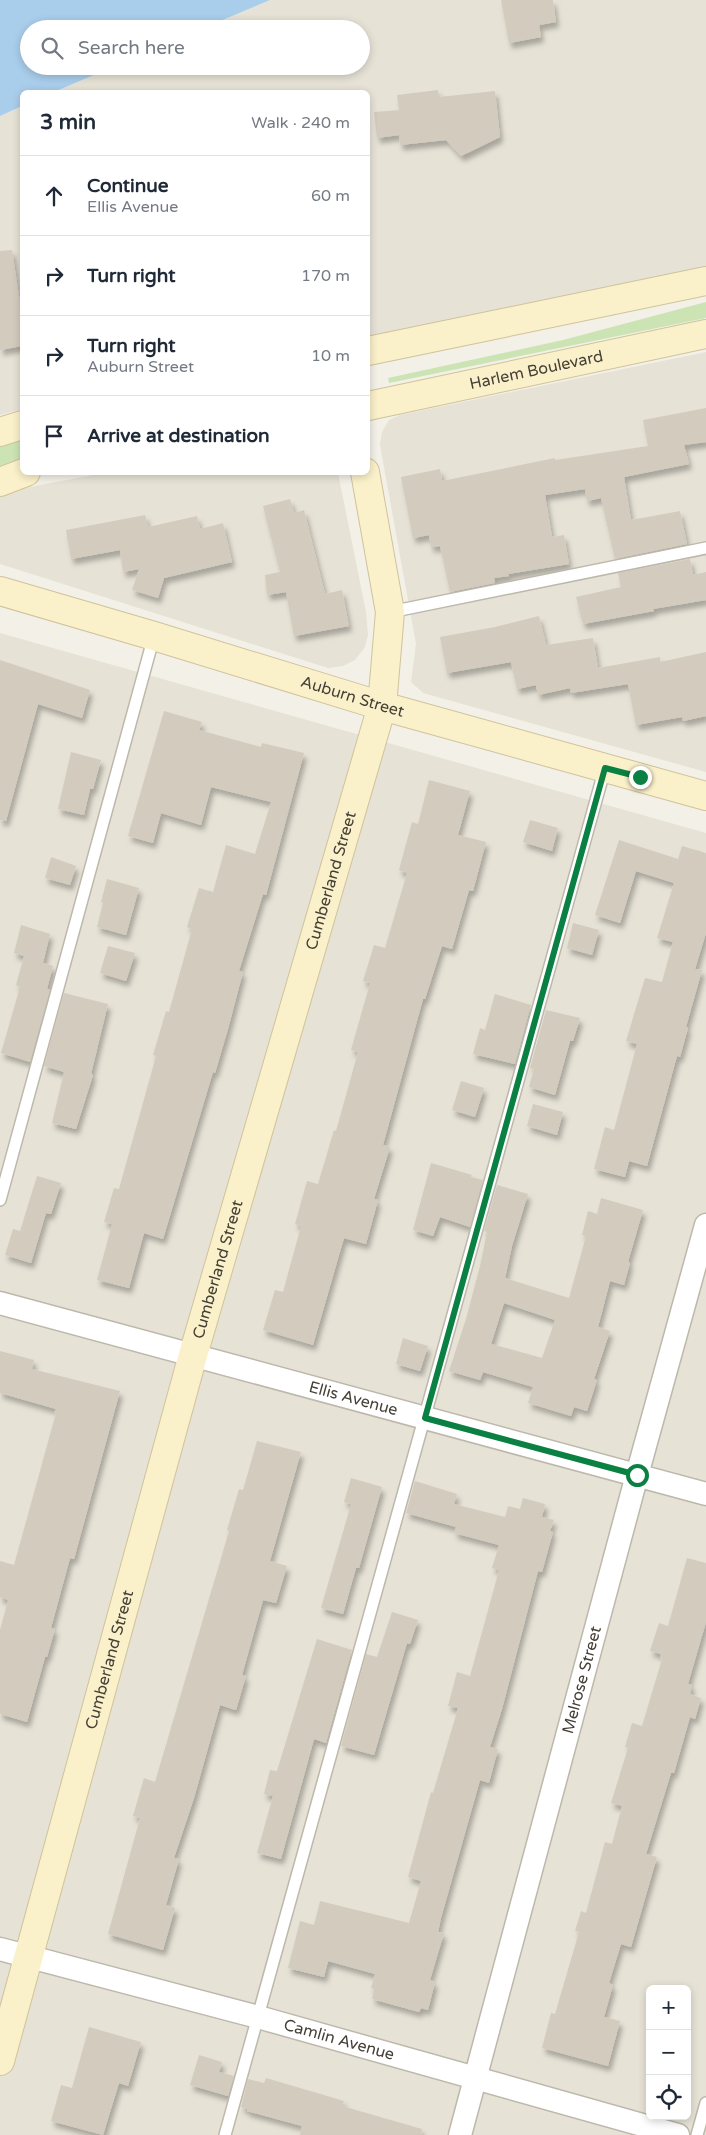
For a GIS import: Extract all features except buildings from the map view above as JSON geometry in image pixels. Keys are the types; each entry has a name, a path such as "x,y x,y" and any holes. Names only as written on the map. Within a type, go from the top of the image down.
{"street":[{"path":"370,351 706,281"},
{"name":"Harlem Boulevard","path":"370,406 706,334"},
{"path":"0,432 20,426"},
{"path":"0,482 20,474"},
{"name":"Cumberland Street","path":"0,2061 193,1355 382,706 390,612 366,475"},
{"name":"Auburn Street","path":"0,592 154,636 382,706 706,796"},
{"name":"Melrose Street","path":"460,2135 706,1225"},
{"name":"Ellis Avenue","path":"0,1303 706,1494"},
{"name":"Camlin Avenue","path":"0,1949 258,2017 476,2080 678,2135"}],"lane":[{"path":"390,612 706,548"},
{"path":"0,1200 154,636"},
{"path":"225,2135 605,768"},
{"path":"697,2135 706,2103"}],"shaded area":[{"path":"270,0 706,0 706,268 370,338 370,90 59,90 94,75 370,75 370,20 222,20"},
{"path":"20,107 20,410 0,415 0,116"},
{"path":"706,352 706,772 423,693 411,682 416,644 380,445 382,432 389,420 400,415"},
{"path":"93,475 338,475 366,612 368,635 365,647 355,660 343,666 328,668 0,564 0,496 19,489"},
{"path":"0,633 706,833 706,2135 0,2135"}],"green space":[{"path":"706,302 706,318 389,383 388,378 563,340"},
{"path":"20,440 20,462 0,467 0,447"}],"water":[{"path":"0,0 270,0 222,20 20,20 20,75 94,75 59,90 20,90 20,107 0,116"}],"route":[{"path":"637,1475 425,1418 605,768 640,777"}]}
